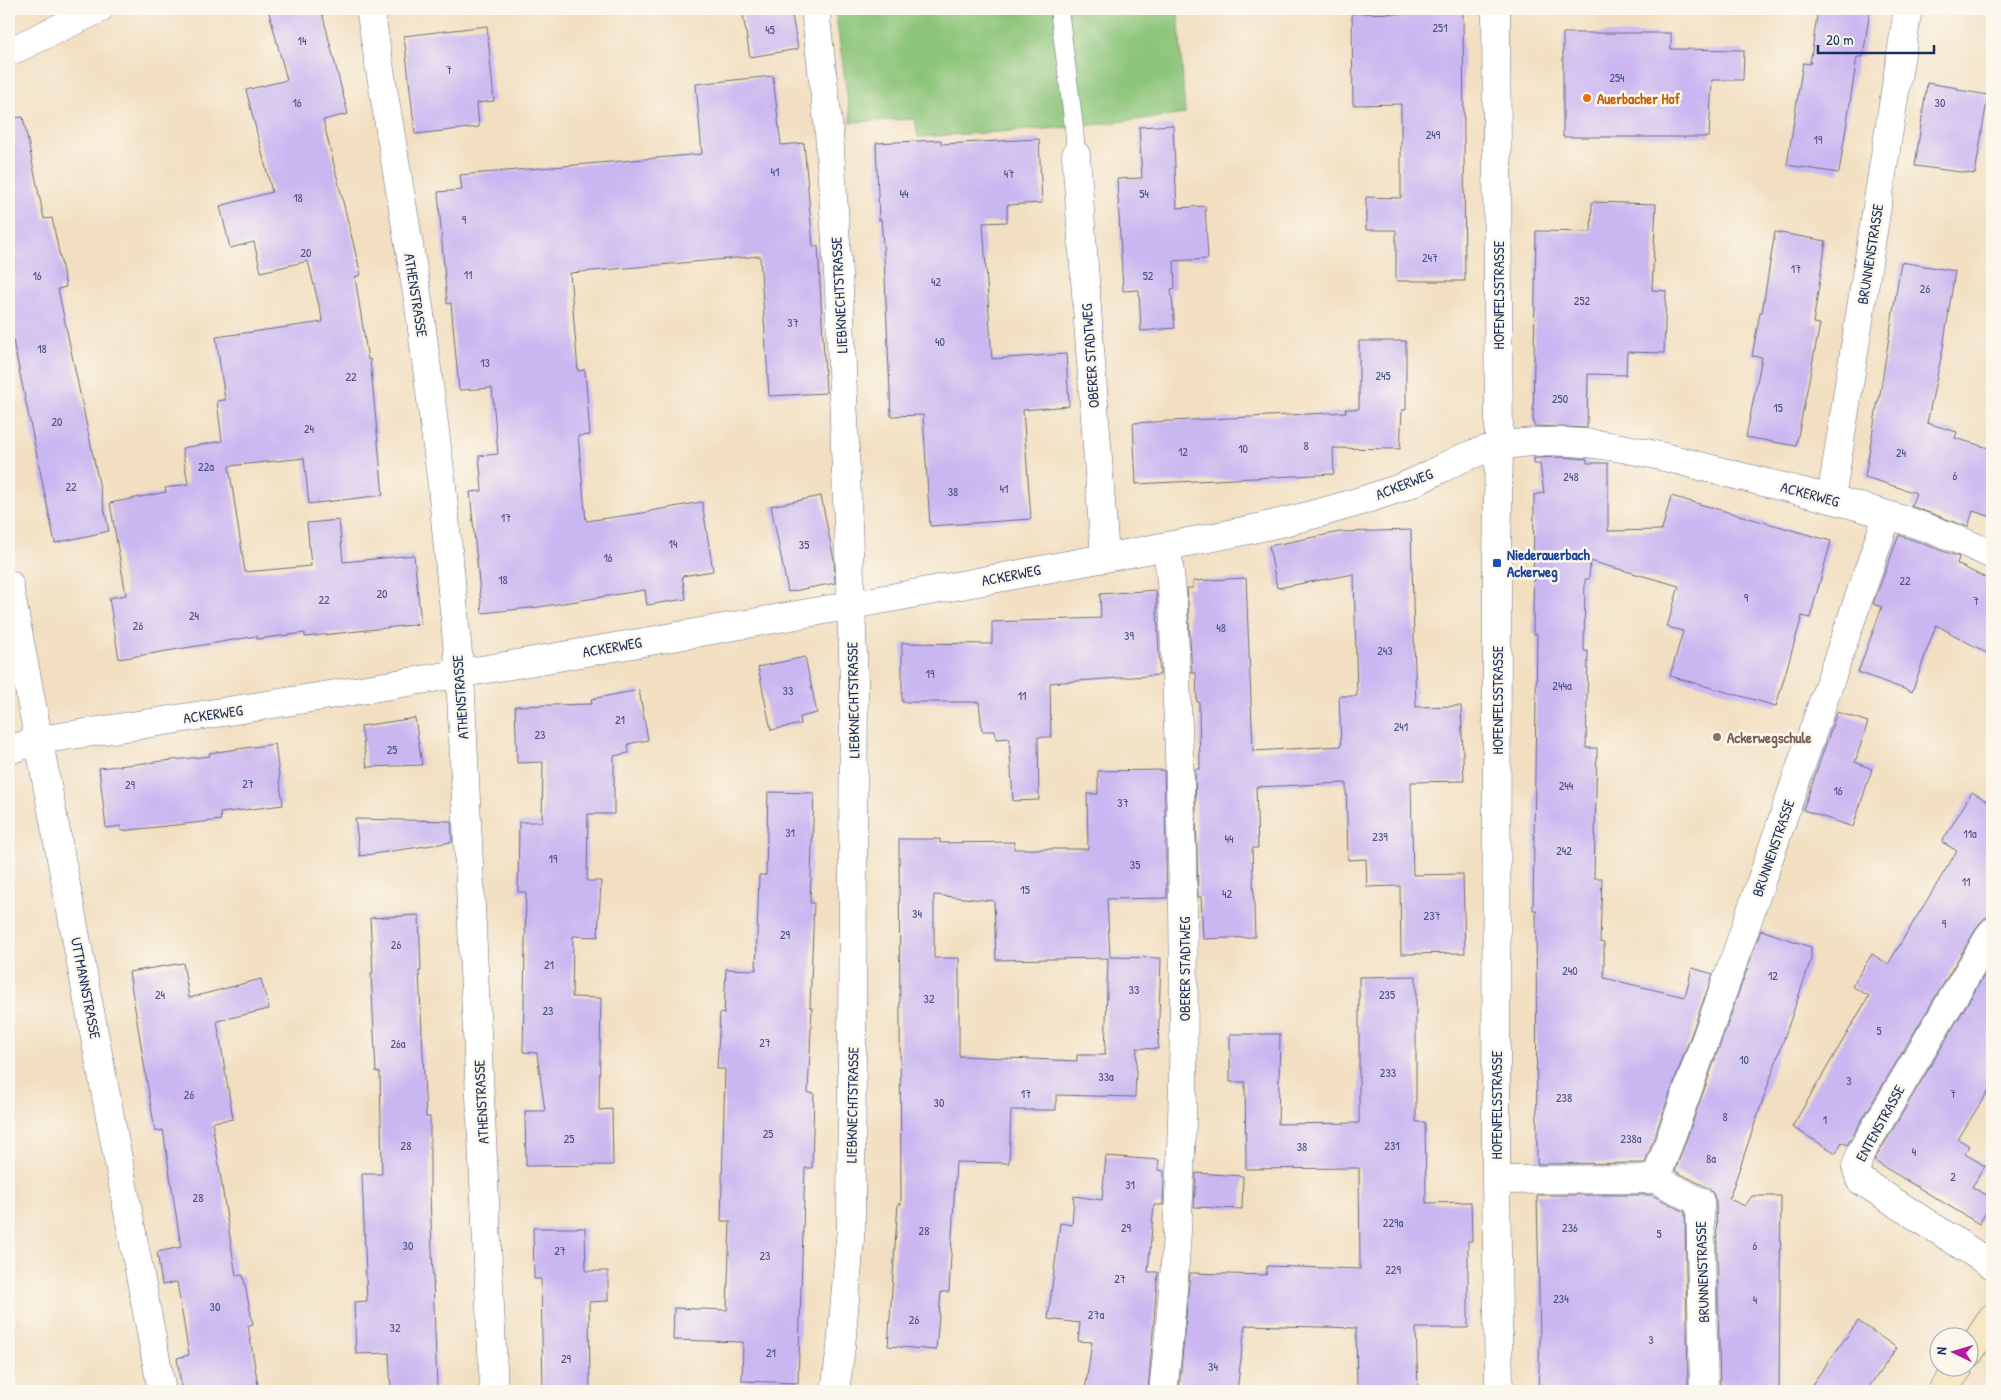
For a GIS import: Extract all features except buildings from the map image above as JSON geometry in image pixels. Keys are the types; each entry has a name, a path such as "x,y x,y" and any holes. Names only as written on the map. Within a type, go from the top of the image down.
{"main road":[{"path":"1978,1340 1992,1318"},
{"path":"1942,1391 1952,1378"}],"street":[{"path":"9,52 99,9"},
{"name":"ATHENSTRASSE","path":"370,9 419,306 442,486 460,674 494,1391"},
{"name":"LIEBKNECHTSTRASSE","path":"815,9 829,132 840,290 854,682 851,1227 842,1347 835,1391"},
{"name":"HOFENFELSSTRASSE","path":"1496,9 1499,446 1497,563 1496,1180 1499,1391"},
{"name":"BRUNNENSTRASSE","path":"1831,500 1908,9"},
{"name":"OBERER STADTWEG","path":"1076,155 1105,558"},
{"name":"ACKERWEG","path":"9,750 39,740 261,707 460,674 852,605 1252,530 1347,505 1401,488 1464,458 1499,446 1535,442 1588,443 1626,448 1887,516 1941,533 1992,555"},
{"name":"BRUNNENSTRASSE","path":"1656,1179 1732,966 1887,516"},
{"name":"OBERER STADTWEG","path":"1163,1391 1169,1337 1179,1196 1183,1085 1184,932 1173,601 1167,546"},
{"name":"UTTMANNSTRASSE","path":"9,584 162,1391"},
{"name":"ENTENSTRASSE","path":"1992,932 1861,1152 1856,1168 1860,1180 1992,1265"},
{"name":"BRUNNENSTRASSE","path":"1496,1180 1656,1179 1700,1202 1704,1391"}],"lane":[{"path":"1059,9 1076,155"}],"green space":[{"path":"835,9 1178,9 1185,114 1074,127 918,137 915,119 851,122"}],"place":[{"name":"Auerbacher Hof","path":"1587,98"},
{"name":"Niederauerbach Ackerweg","path":"1497,563"},
{"name":"Ackerwegschule","path":"1717,737"}]}
